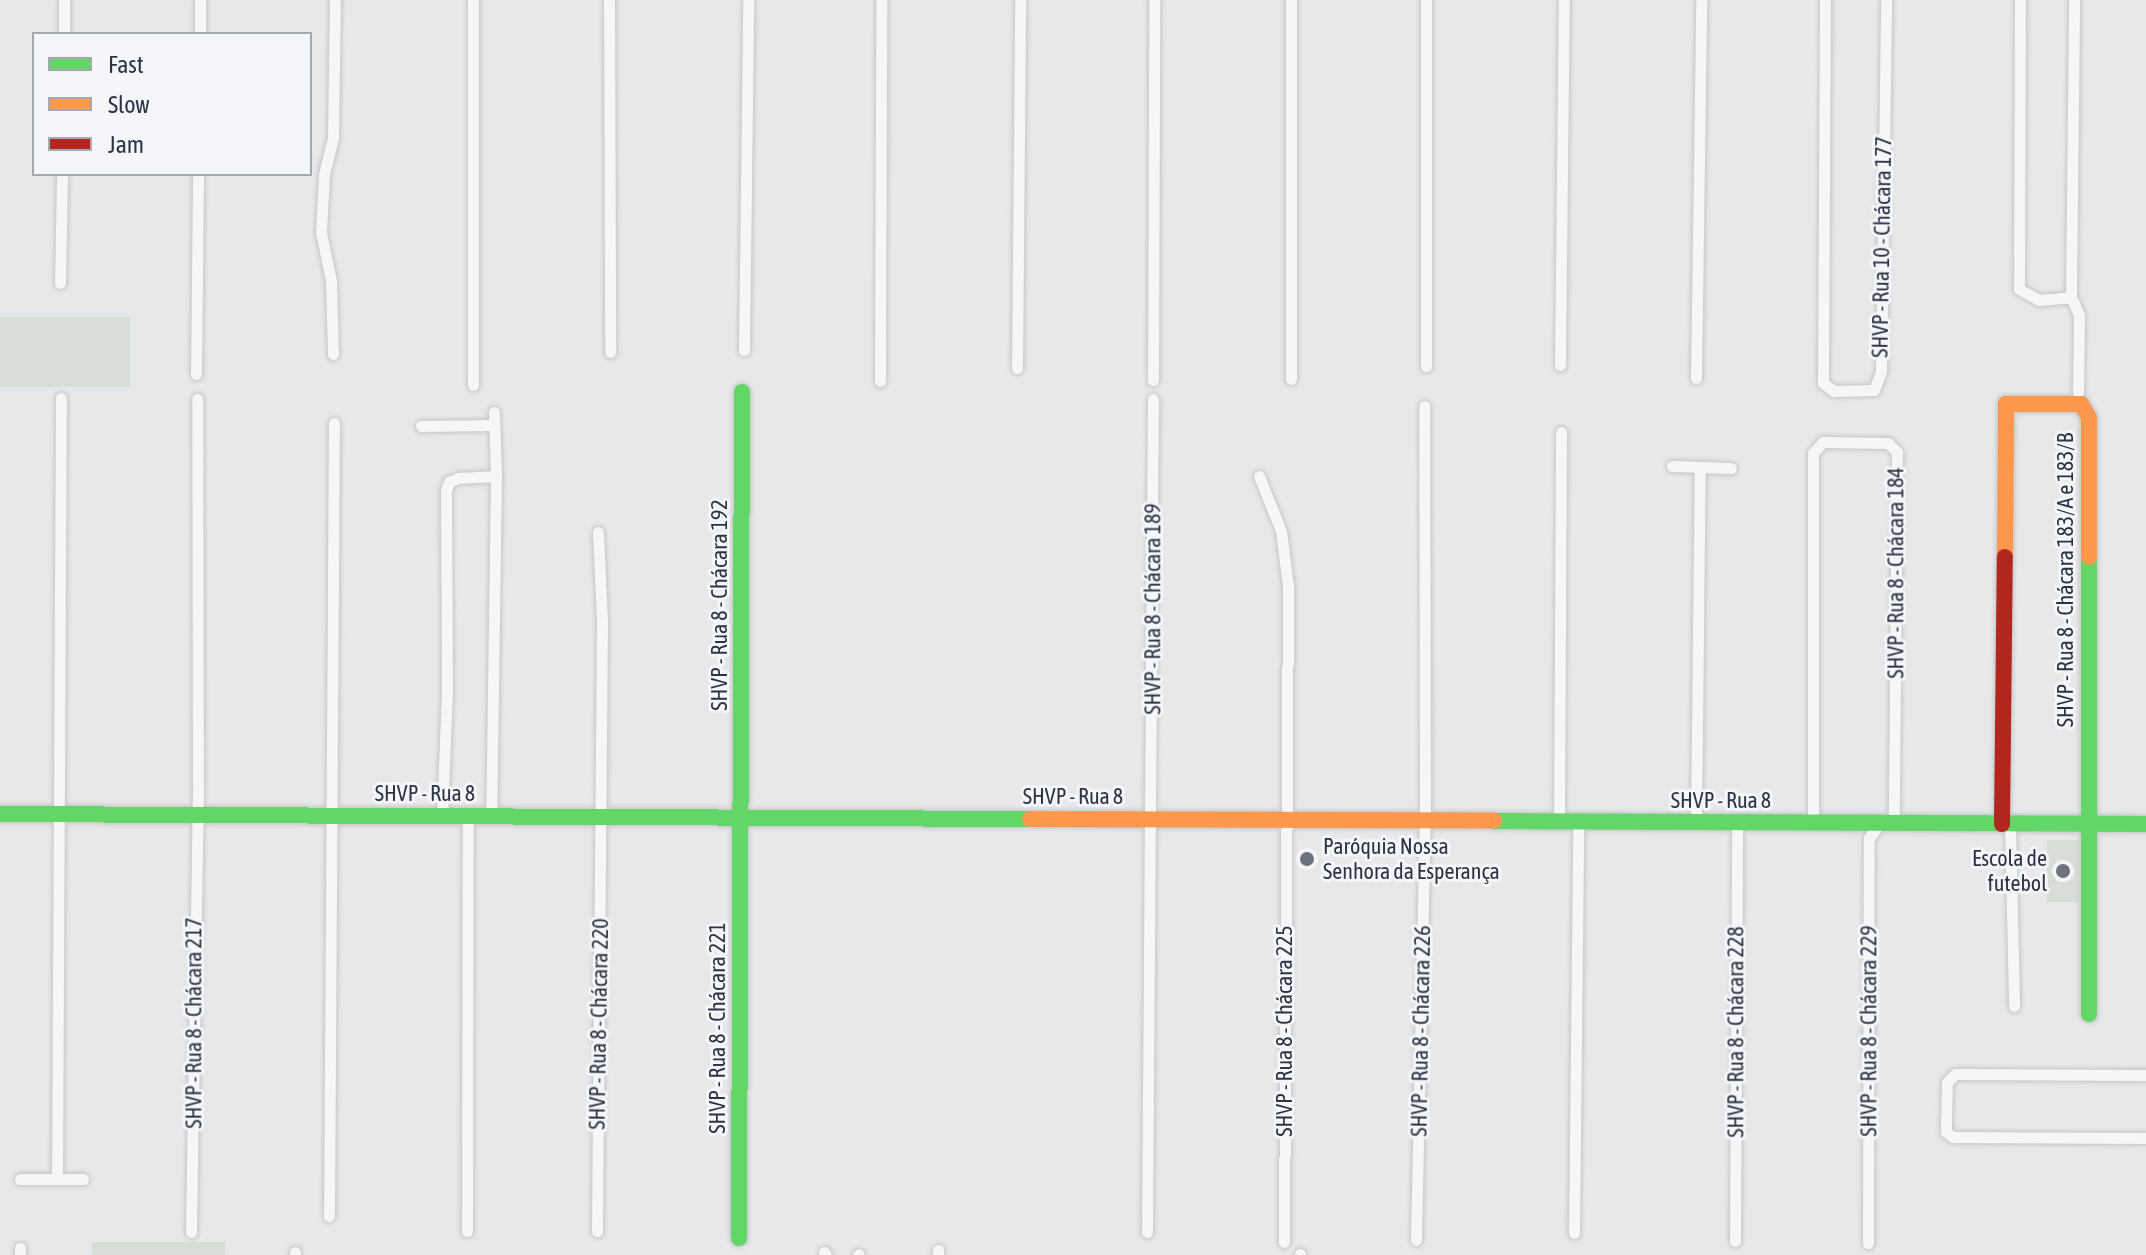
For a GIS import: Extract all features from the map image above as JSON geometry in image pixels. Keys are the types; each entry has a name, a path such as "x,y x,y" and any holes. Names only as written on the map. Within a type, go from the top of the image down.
{"street":[{"path":"64,0 64,32"},
{"path":"200,0 200,32"},
{"path":"333,354 331,281 321,232 324,174 333,138 335,0"},
{"path":"473,0 473,385"},
{"path":"609,0 610,352"},
{"path":"744,350 748,0"},
{"path":"880,381 881,0"},
{"path":"1017,368 1020,0"},
{"path":"1153,380 1154,0"},
{"path":"1291,0 1291,379"},
{"path":"1426,0 1426,366"},
{"path":"1560,365 1564,0"},
{"path":"1696,378 1701,0"},
{"name":"SHVP - Rua 10 - Chácara 177","path":"1825,0 1823,383 1834,391 1874,390 1881,372 1886,0"},
{"path":"2020,0 2019,289 2039,300 2071,297"},
{"path":"2074,0 2071,297 2079,315 2078,392"},
{"path":"60,283 62,176"},
{"path":"196,374 198,176"},
{"name":"SHVP - Rua 8 - Chácara 192","path":"741,817 742,392"},
{"path":"57,1178 61,398"},
{"name":"SHVP - Rua 8 - Chácara 217","path":"191,1232 197,814 197,399"},
{"name":"SHVP - Rua 8 - Chácara 189","path":"1147,1232 1153,399"},
{"name":"SHVP - Rua 8 - Chácara 183/A e 183/B","path":"2006,824 2005,408 2006,404 2018,402 2081,404 2089,418 2088,824"},
{"name":"SHVP - Rua 8 - Chácara 226","path":"1416,1240 1425,821 1424,406"},
{"path":"421,426 494,418 496,476 491,816"},
{"path":"329,1216 334,423"},
{"path":"1559,823 1561,432"},
{"name":"SHVP - Rua 8 - Chácara 184","path":"1813,823 1813,453 1823,442 1888,443 1897,452 1887,823"},
{"path":"1672,466 1731,468"},
{"path":"1696,823 1700,467"},
{"path":"442,816 447,690 446,490 452,479 496,476"},
{"name":"SHVP - Rua 8 - Chácara 225","path":"1259,476 1281,531 1287,574 1284,1242"},
{"name":"SHVP - Rua 8 - Chácara 220","path":"597,1231 602,621 598,532"},
{"name":"SHVP - Rua 8","path":"0,814 2146,824"},
{"path":"467,1231 468,816"},
{"name":"SHVP - Rua 8 - Chácara 221","path":"739,1238 741,817"},
{"path":"1574,1233 1578,823"},
{"name":"SHVP - Rua 8 - Chácara 228","path":"1735,1241 1737,823"},
{"name":"SHVP - Rua 8 - Chácara 229","path":"1868,1243 1868,851 1869,835 1887,823"},
{"path":"2006,824 2014,1006"},
{"path":"2088,824 2089,1014"},
{"path":"2146,1075 1955,1074 1947,1082 1946,1123 1946,1132 1953,1137 2146,1138"},
{"path":"20,1179 83,1179"}],"shaded area":[{"path":"0,317 130,317 130,387 0,387"},
{"name":"Escola de futebol","path":"2047,840 2079,840 2079,902 2047,902"},
{"path":"92,1242 225,1242 225,1255 92,1255"}],"traffic: fast":[{"path":"739,1238 742,392"},
{"path":"2089,557 2089,1014"},
{"path":"0,814 1030,819"},
{"path":"1494,821 2146,824"}],"traffic: slow":[{"path":"2005,557 2006,404 2081,404 2089,418 2089,557"},
{"path":"1030,819 1494,821"}],"traffic: jam":[{"path":"2002,824 2005,557"}],"place":[{"name":"Paróquia Nossa Senhora da Esperança","path":"1307,859"},
{"name":"Escola de futebol","path":"2063,871"}]}
